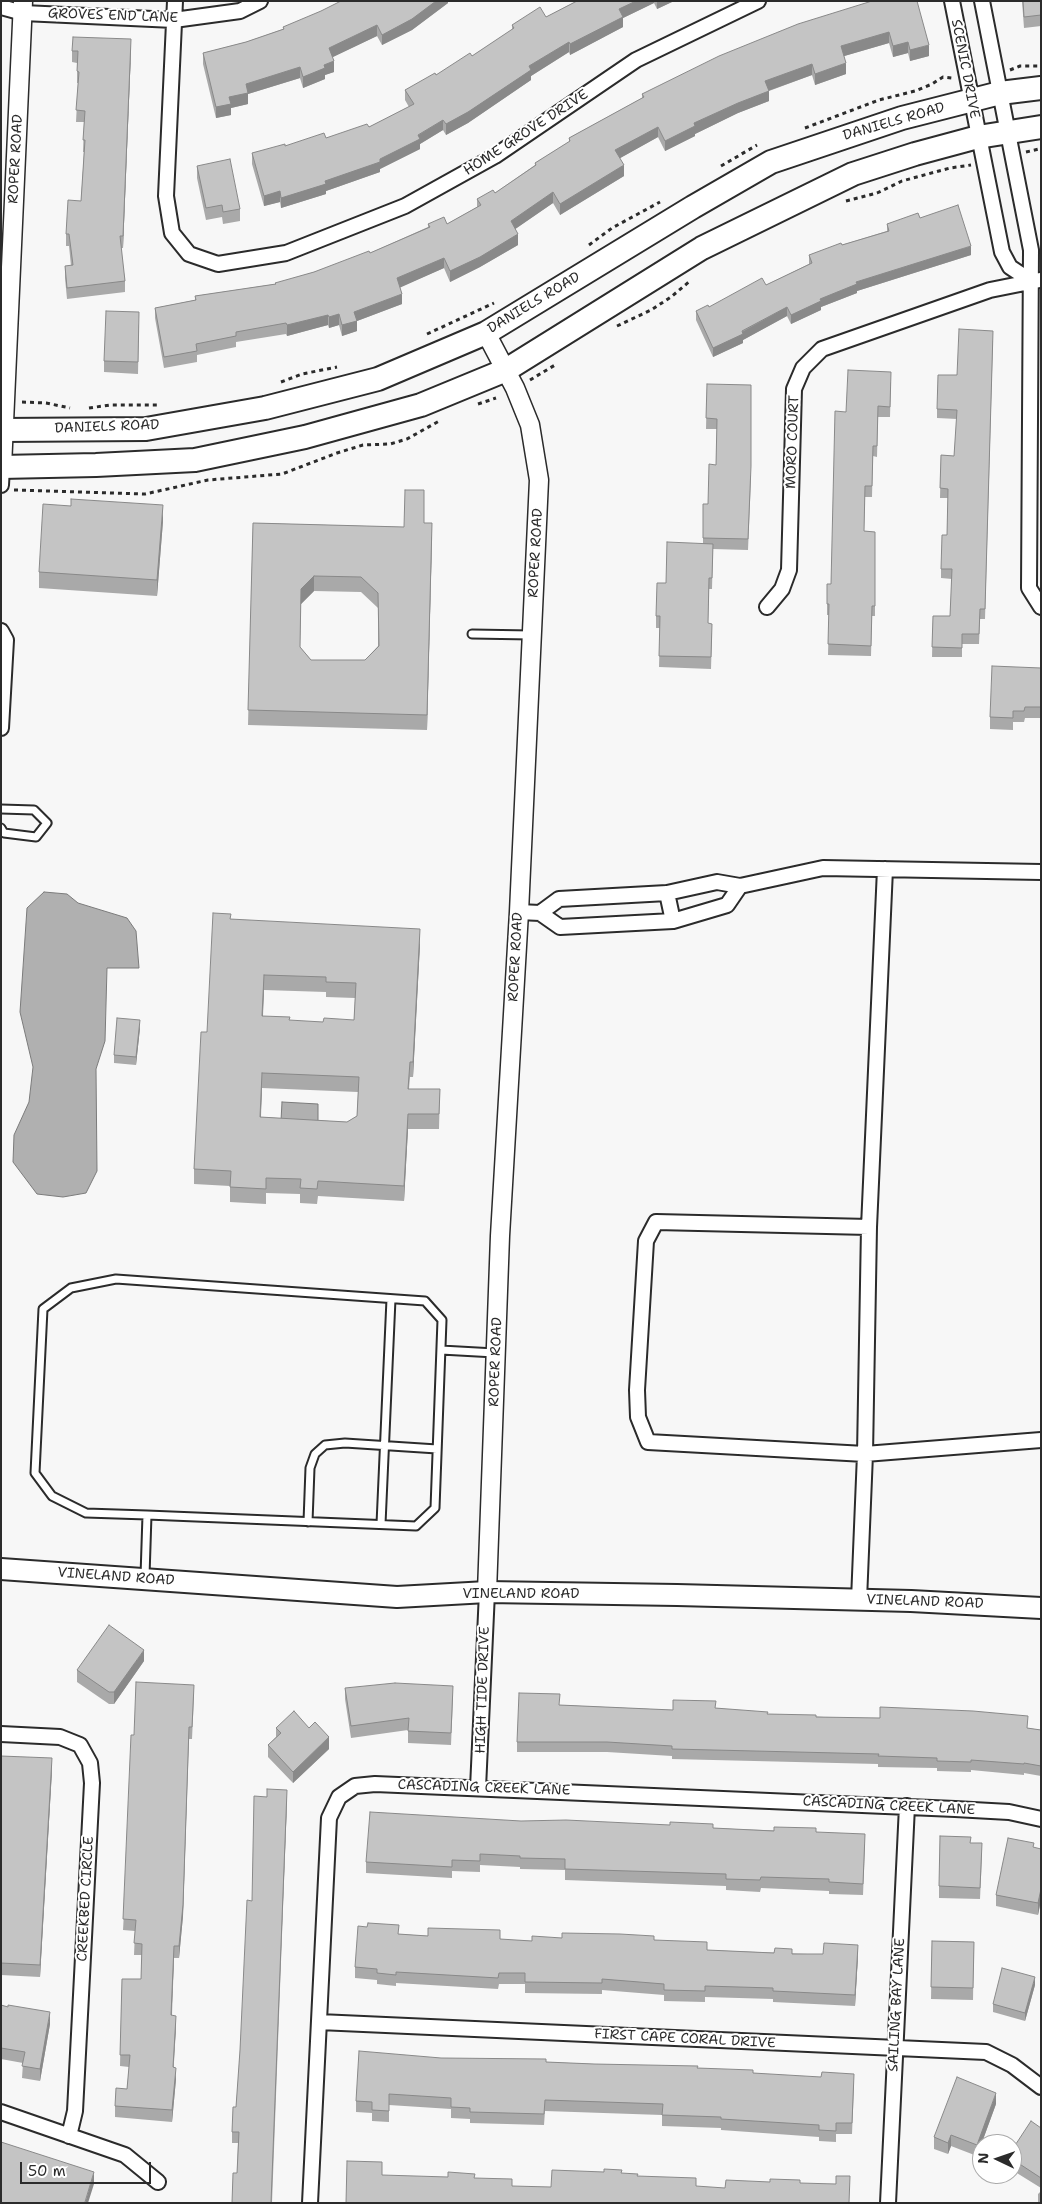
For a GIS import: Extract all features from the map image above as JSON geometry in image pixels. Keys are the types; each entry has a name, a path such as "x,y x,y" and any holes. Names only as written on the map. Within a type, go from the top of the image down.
{"main road":[{"name":"DANIELS ROAD","path":"3,430 146,428 265,408 378,379 486,334 693,207 771,162 902,118 971,100 998,83 1041,88"},
{"path":"2,473 96,465 194,460 305,437 421,406 506,370 702,248 788,204 853,174 915,154 978,138 1041,127"},
{"name":"VINELAND ROAD","path":"1,1569 398,1597 487,1592 859,1600 1041,1608"}],"street":[{"name":"HOME GROVE DRIVE","path":"175,1 166,196 172,233 189,254 218,264 286,253 405,206 495,156 636,60 758,1"},
{"name":"GROVES END LANE","path":"23,7 174,20 240,11 260,1"},
{"name":"SCENIC DRIVE","path":"952,1 1002,252 1010,267 1036,281"},
{"path":"982,1 1036,281 1028,588 1041,607"},
{"path":"1,7 23,7"},
{"path":"1,18 23,7"},
{"name":"ROPER ROAD","path":"2,473 23,7"},
{"name":"MORO COURT","path":"767,607 782,589 789,570 794,389 803,368 822,349 990,290 1036,281"},
{"name":"ROPER ROAD","path":"486,334 506,370 530,425 539,480 519,912 500,1236 487,1592"},
{"path":"1,631 6,640 1,728"},
{"path":"540,913 559,899 667,893 718,882 740,886 823,868 1041,872"},
{"path":"859,1600 865,1454 869,1227 885,869"},
{"path":"519,912 540,913 560,927 673,921 727,905 740,886"},
{"path":"667,893 673,921"},
{"path":"869,1227 656,1222 646,1240 637,1390 638,1416 648,1442 865,1454 1041,1440"},
{"name":"HIGH TIDE DRIVE","path":"478,1788 487,1592"},
{"name":"CREEKBED CIRCLE","path":"1,1734 60,1737 80,1745 90,1763 92,1783 75,2111 69,2136"},
{"name":"CASCADING CREEK LANE","path":"310,2203 329,1818 339,1797 355,1786 375,1784 907,1806 1009,1812 1041,1818"},
{"name":"SAILING BAY LANE","path":"888,2203 907,1806"},
{"name":"FIRST CAPE CORAL DRIVE","path":"319,2022 986,2052 1012,2065 1041,2087"},
{"path":"1,2112 124,2155 158,2182"}],"lane":[{"path":"472,634 532,635"},
{"path":"1,809 34,810 47,823 36,838 4,834 1,828"},
{"path":"116,1280 425,1301 442,1320 441,1350 435,1508 416,1526 86,1513 52,1496 34,1473 43,1310 71,1288 116,1280"},
{"path":"381,1524 391,1299"},
{"path":"441,1350 496,1353"},
{"path":"308,1522 310,1468 315,1454 325,1445 345,1443 437,1449"},
{"path":"145,1579 147,1515"}],"path":[{"path":"998,83 1009,71 1020,66 1041,66"},
{"path":"799,130 879,100 915,91 943,77 967,76"},
{"path":"721,166 766,142"},
{"path":"585,248 612,228 661,202"},
{"path":"421,337 498,301"},
{"path":"273,385 302,374 344,366"},
{"path":"5,403 46,403 72,408"},
{"path":"81,409 110,405 166,405"}],"shaded area":[{"path":"44,892 67,894 78,903 127,918 136,931 139,968 107,968 105,1041 96,1069 97,1171 86,1193 63,1197 37,1194 13,1162 14,1135 29,1102 33,1067 20,1012 27,908"},
{"path":"282,1102 318,1104 318,1122 281,1121"}],"building":[{"path":"341,1 436,1 412,19 382,35 377,25 329,48 334,61 324,65 325,68 303,77 300,67 246,84 248,93 229,97 231,104 216,107 203,53 246,42 284,29 283,27"},
{"path":"577,1 636,1 619,9 623,17 570,44 569,42 529,66 531,70 468,112 446,124 443,120 418,135 420,139 380,159 380,162 325,181 326,184 281,198 280,191 264,196 252,153 285,144 285,146 324,133 326,138 367,124 369,127 414,104 405,90 435,73 436,75 470,53 472,56 514,28 512,25 540,7 546,17"},
{"path":"872,1 917,1 929,45 910,50 908,42 893,46 889,32 841,46 846,63 815,74 812,64 765,81 769,91 694,123 695,126 665,141 658,127 615,150 624,165 560,204 553,192 511,221 518,234 480,257 450,271 444,258 397,278 402,294 354,312 357,321 342,325 339,314 329,317 328,315 287,325 286,323 236,332 236,336 196,344 197,351 164,357 155,308 196,300 195,296 276,284 369,251 370,253 430,227 428,224 444,217 447,224 481,205 477,199 493,190 495,193 536,165 535,163 570,141 569,138 644,97 642,94 719,56 798,24"},
{"path":"1023,1 1041,1 1041,15 1024,17"},
{"path":"73,37 131,39 123,236 120,236 125,281 67,288 65,266 73,265 69,234 66,234 68,200 81,201 85,140 83,140 85,111 76,110 79,72 77,71 78,51 72,51"},
{"path":"230,159 240,209 223,212 222,205 206,208 197,166"},
{"path":"958,205 971,246 856,282 857,284 820,299 821,301 791,315 787,307 742,331 743,334 713,348 696,311 708,305 709,307 762,278 766,285 812,263 809,255 841,243 842,245 889,231 887,224 918,213 920,218"},
{"path":"106,311 139,312 138,362 104,361"},
{"path":"959,329 993,331 985,609 980,609 979,634 962,634 962,648 932,647 933,616 950,616 952,569 941,569 942,535 947,535 948,489 940,488 941,455 954,456 957,410 937,409 938,375 957,375"},
{"path":"848,370 891,372 890,407 878,406 877,446 873,446 872,486 865,486 864,531 875,532 875,606 872,606 871,646 828,644 829,604 827,604 827,584 831,584 835,411 846,412"},
{"path":"707,384 751,385 751,466 748,539 703,538 703,504 708,504 709,464 716,465 717,419 706,418"},
{"path":"405,490 424,490 424,523 432,523 427,715 248,710 253,523 404,527","holes":["314,576 361,577 378,593 379,646 365,660 311,660 300,647 301,589"]},
{"path":"71,499 163,505 157,580 39,572 43,504 71,506"},
{"path":"667,542 713,544 712,578 709,578 708,623 712,624 711,657 659,656 660,616 656,616 657,583 666,583"},
{"path":"992,666 1041,668 1041,707 1025,707 1024,711 1013,711 1013,718 990,717"},
{"path":"213,913 231,914 230,919 420,929 413,1062 410,1062 408,1089 440,1089 439,1114 408,1114 404,1186 318,1181 317,1189 300,1188 301,1179 266,1178 266,1189 230,1187 231,1171 194,1169 201,1032 207,1032","holes":["264,975 326,977 326,982 356,983 354,1020 324,1018 323,1022 289,1020 290,1017 262,1016","262,1073 359,1077 357,1116 347,1122 260,1117"]},
{"path":"117,1018 140,1020 136,1057 114,1055"},
{"path":"109,1625 144,1650 114,1692 109,1692 77,1670"},
{"path":"136,1682 194,1685 192,1727 189,1727 183,1905 179,1946 174,1946 171,2015 176,2016 173,2067 176,2068 172,2110 115,2106 116,2088 127,2089 130,2055 120,2055 122,1979 141,1979 142,1944 134,1943 136,1920 123,1919 131,1735 134,1735"},
{"path":"395,1683 453,1686 451,1733 408,1731 409,1718 351,1726 345,1688"},
{"path":"519,1693 560,1694 559,1705 673,1710 673,1700 716,1701 715,1708 768,1712 767,1714 816,1715 816,1717 880,1718 880,1707 973,1711 1028,1716 1027,1728 1041,1730 1041,1766 1024,1763 971,1760 971,1762 937,1761 937,1758 878,1756 879,1754 672,1749 672,1746 607,1742 517,1742"},
{"path":"294,1711 309,1728 315,1722 329,1737 293,1772 268,1745 281,1733 276,1728"},
{"path":"1,1756 52,1758 40,1965 1,1963"},
{"path":"267,1789 287,1790 271,2203 232,2203 233,2173 237,2173 239,2132 232,2132 233,2107 236,2107 240,2050 247,1900 252,1901 254,1796 267,1797"},
{"path":"370,1812 521,1821 566,1820 670,1825 670,1822 713,1824 713,1828 774,1831 774,1827 816,1828 816,1832 865,1834 863,1884 829,1882 829,1879 761,1877 760,1880 726,1879 726,1874 565,1869 565,1859 520,1858 520,1856 480,1854 480,1861 452,1860 452,1867 366,1862"},
{"path":"940,1836 971,1837 970,1843 982,1843 980,1888 939,1886"},
{"path":"1008,1838 1034,1843 1033,1847 1041,1849 1041,1889 1038,1903 996,1895"},
{"path":"368,1923 399,1925 398,1934 428,1936 428,1928 500,1930 500,1939 532,1941 532,1936 562,1938 562,1933 620,1934 654,1936 654,1940 707,1942 707,1950 774,1953 775,1948 792,1949 792,1954 823,1954 824,1943 858,1945 855,1995 773,1991 773,1988 705,1986 705,1991 664,1990 664,1984 602,1979 602,1983 525,1982 525,1973 499,1973 498,1978 396,1972 396,1975 377,1973 377,1969 355,1967 358,1926 367,1927"},
{"path":"932,1941 974,1942 973,1988 931,1987"},
{"path":"1002,1968 1035,1977 1025,2013 993,2004"},
{"path":"1,2005 50,2012 40,2069 22,2066 25,2052 1,2048"},
{"path":"359,2051 441,2058 546,2059 546,2062 698,2066 697,2068 753,2070 753,2073 821,2077 822,2072 854,2074 852,2123 836,2123 836,2131 819,2130 819,2125 721,2119 721,2117 662,2115 663,2104 545,2100 544,2114 470,2112 470,2108 451,2107 451,2098 389,2094 389,2111 372,2110 372,2102 356,2101"},
{"path":"957,2077 996,2093 981,2134 972,2134 972,2143 951,2135 948,2143 934,2137"},
{"path":"1031,2121 1041,2128 1041,2178 1022,2166 1022,2135"},
{"path":"1,2142 94,2172 86,2203 1,2203"},
{"path":"347,2161 382,2162 382,2175 448,2177 448,2172 475,2174 474,2178 512,2179 512,2186 551,2187 552,2170 604,2172 604,2169 622,2170 621,2173 638,2174 637,2176 696,2178 696,2186 725,2188 726,2180 770,2182 770,2179 800,2180 800,2183 836,2184 836,2176 850,2176 849,2203 346,2203"}]}
